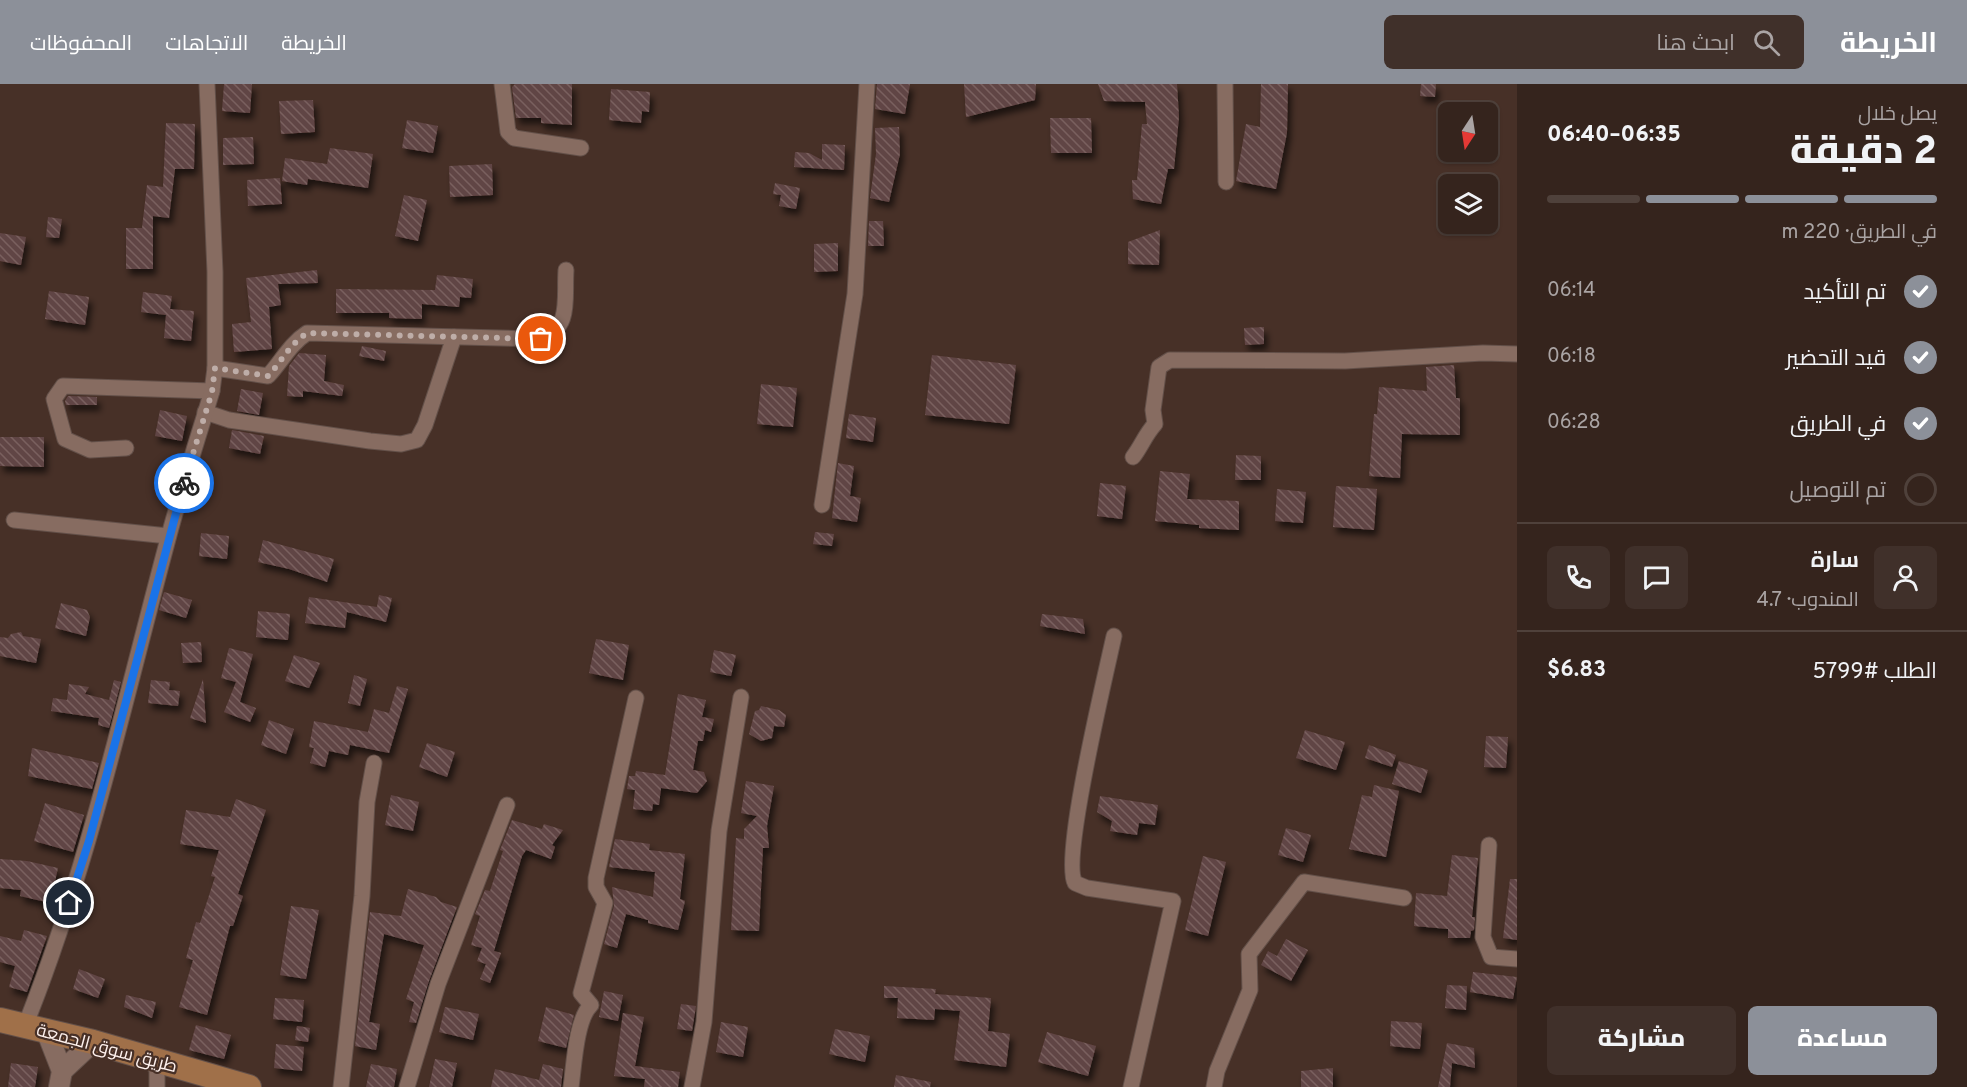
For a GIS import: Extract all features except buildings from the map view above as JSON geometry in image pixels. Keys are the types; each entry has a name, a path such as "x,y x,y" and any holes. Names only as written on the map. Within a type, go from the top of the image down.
{"main road":[{"name":"طريق سوق الجمعة","path":"0,1020 93,1042 249,1087"}],"street":[{"path":"93,1042 61,1079 35,1028 49,966 89,841 168,536 212,392 215,368 215,272 207,84"},
{"path":"502,84 508,132 514,138 581,148"},
{"path":"822,505 855,294 867,84"},
{"path":"1225,84 1226,182"},
{"path":"215,368 268,376 282,362 294,342 307,333 541,339 555,333 563,323 566,270"},
{"path":"206,412 229,420 370,441 401,444 417,440 425,425 454,338"},
{"path":"1133,457 1142,445 1143,437 1155,424 1153,410 1159,368 1170,360 1346,361 1483,353 1517,354"},
{"path":"126,448 90,450 65,440 54,399 63,386 212,392"},
{"path":"14,520 168,536"},
{"path":"1114,636 1084,775 1071,862 1072,878 1075,883 1088,888 1173,901 1131,1087"},
{"path":"692,1087 704,1022 718,831 741,697"},
{"path":"571,1087 581,1023 585,1010 591,1005 581,993 605,903 596,887 596,878 636,698"},
{"path":"341,1087 362,896 367,802 374,763"},
{"path":"408,1087 438,984 507,805"},
{"path":"1489,845 1483,937 1491,957 1517,959"},
{"path":"1214,1087 1217,1071 1250,990 1249,954 1265,930 1304,882 1404,898"},
{"path":"157,1062 157,1087"}],"way so far":[{"path":"184,483 212,392 215,368 268,376 282,362 294,342 307,333 541,339"}],"route":[{"path":"69,903 89,841 168,536 184,483"}]}
